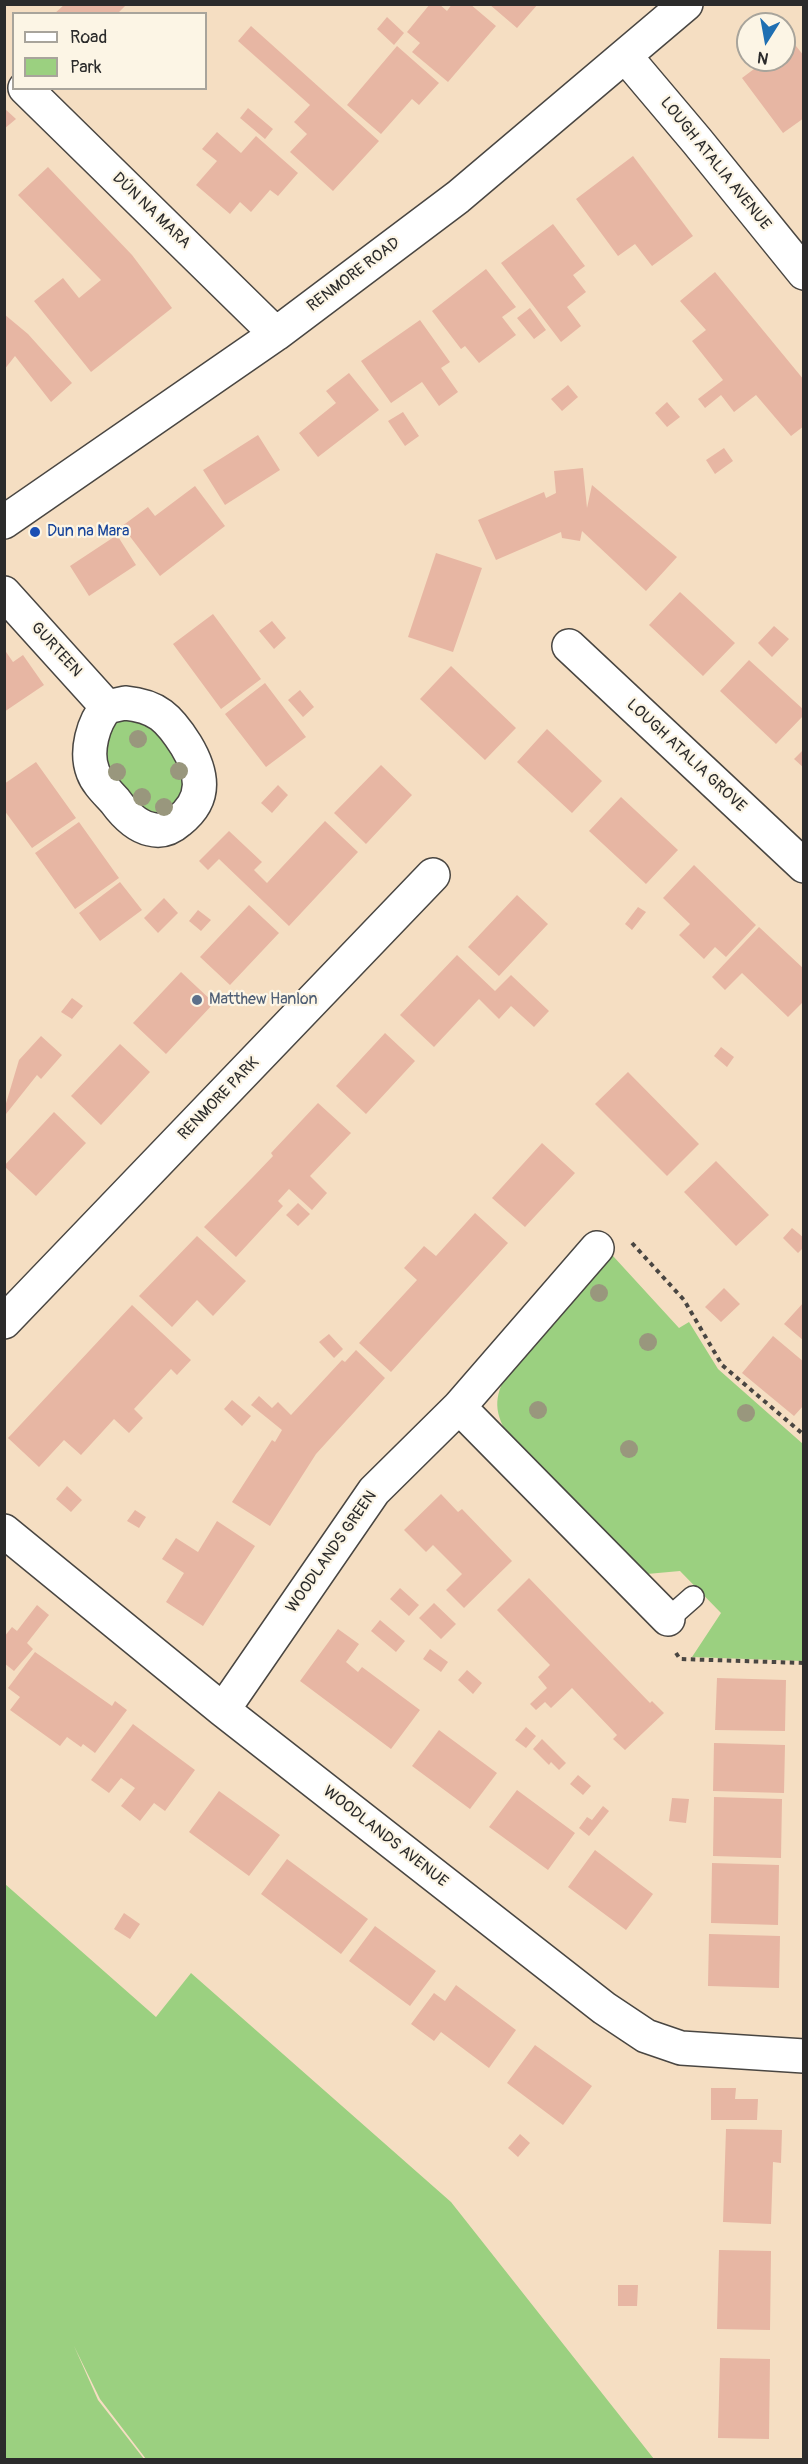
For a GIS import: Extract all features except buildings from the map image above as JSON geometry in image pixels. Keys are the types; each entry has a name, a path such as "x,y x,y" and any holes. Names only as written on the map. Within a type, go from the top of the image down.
{"street":[{"name":"RENMORE ROAD","path":"4,522 276,334 458,197 686,4"},
{"name":"LOUGH ATALIA AVENUE","path":"626,57 804,273"},
{"name":"DÚN NA MARA","path":"27,90 276,334"},
{"name":"GURTEEN","path":"4,593 107,707"},
{"name":"LOUGH ATALIA GROVE","path":"569,646 804,866"},
{"name":"RENMORE PARK","path":"4,1322 433,875"},
{"name":"WOODLANDS GREEN","path":"223,1710 374,1491 459,1407 597,1248"},
{"path":"459,1407 668,1619"},
{"name":"WOODLANDS AVENUE","path":"4,1531 223,1710 604,2008 646,2036 681,2048 804,2056"}],"lane":[{"path":"668,1619 693,1597"}],"path":[{"path":"597,1248 630,1241 684,1300 722,1365 804,1435"},
{"path":"668,1619 671,1646 680,1659 804,1663"}],"green space":[{"path":"131,719 154,727 162,735 175,756 189,791 165,814 139,809 104,762 111,724"},
{"path":"613,1256 679,1328 689,1322 718,1369 803,1444 803,1661 692,1657 721,1613 680,1571 647,1574 508,1435 503,1426 497,1402 501,1386 510,1368"},
{"path":"5,1884 156,2017 191,1973 451,2202 654,2459 146,2459 100,2399 74,2346 98,2400 144,2459 5,2459"}],"place":[{"name":"Dun na Mara","path":"35,532"},
{"name":"Matthew Hanlon","path":"197,1000"}]}
